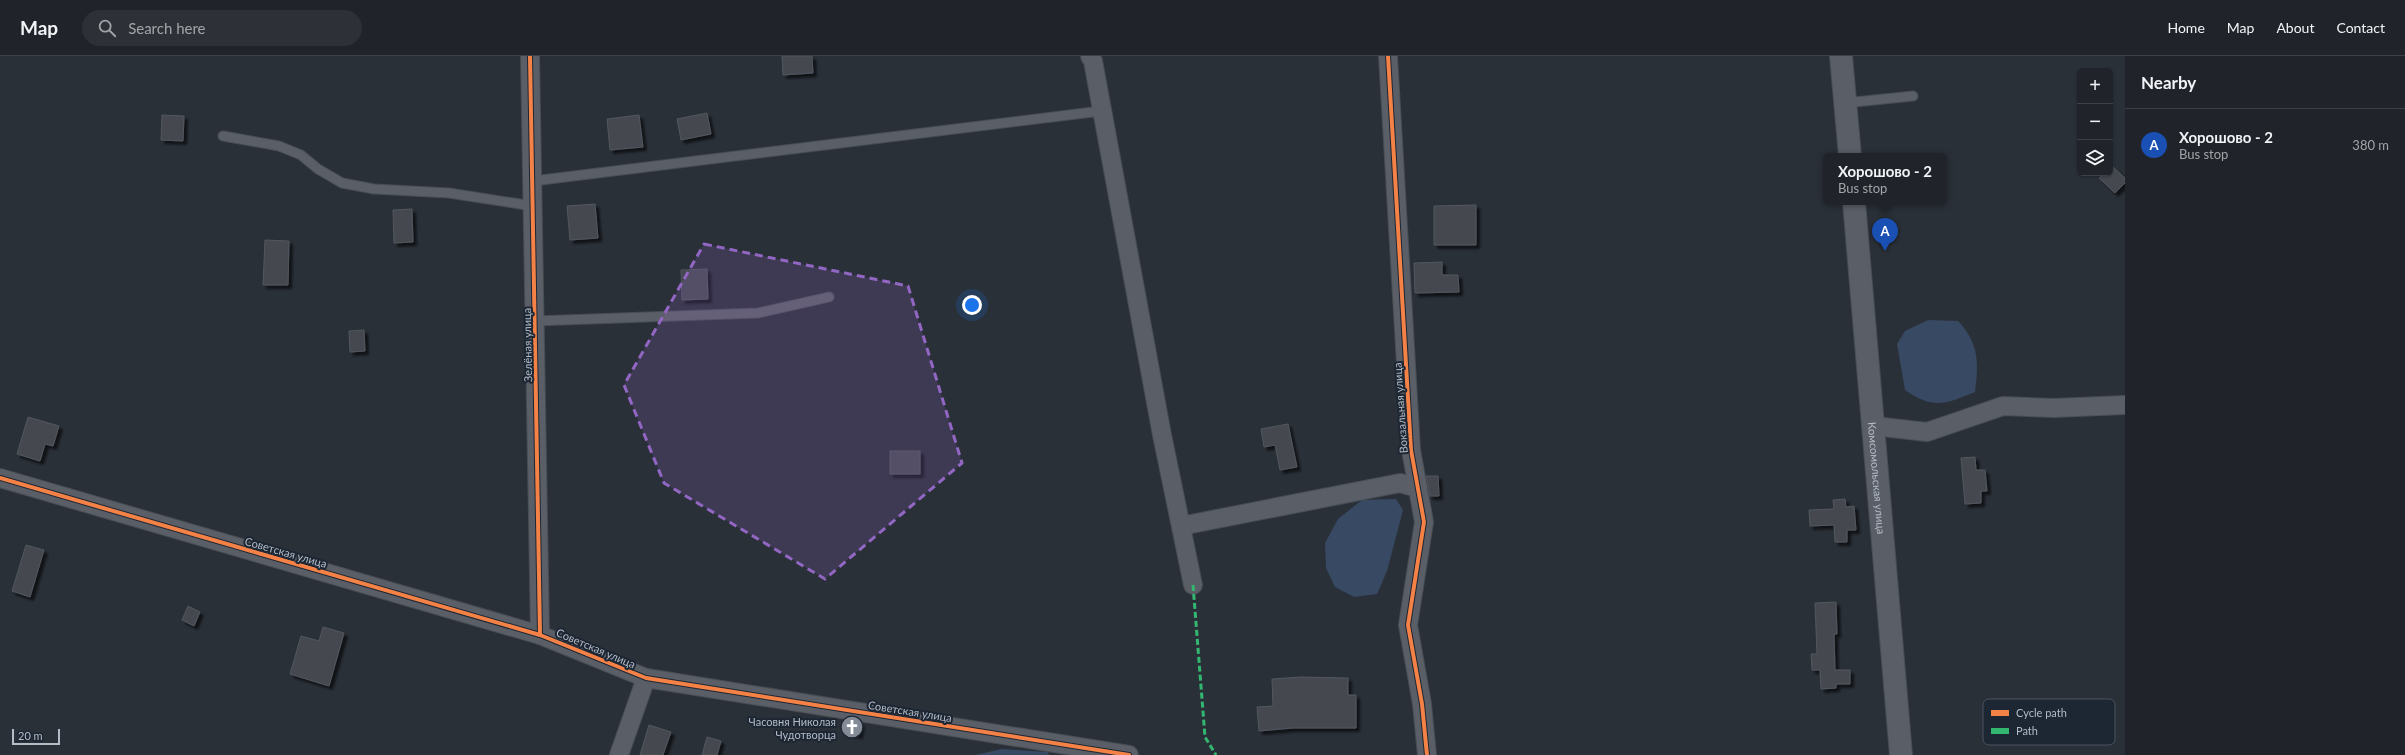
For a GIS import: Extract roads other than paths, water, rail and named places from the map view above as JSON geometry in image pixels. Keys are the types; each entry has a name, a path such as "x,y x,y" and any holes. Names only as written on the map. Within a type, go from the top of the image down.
{"street":[{"name":"Зелёная улица","path":"530,56 540,635"},
{"path":"1090,56 1093,61 1101,111 1193,585"},
{"name":"Вокзальная улица","path":"1388,56 1411,450 1424,522 1408,625 1422,704 1427,755"},
{"path":"1841,56 1850,153"},
{"name":"Комсомольская улица","path":"1854,205 1901,755"},
{"path":"1874,426 1927,432 2003,406 2054,408 2125,405"},
{"name":"Советская улица","path":"0,478 540,635 646,678 1129,755"},
{"path":"1181,526 1400,483 1418,488"},
{"path":"619,755 646,678"}],"lane":[{"path":"1845,103 1913,96"},
{"path":"533,180 1101,111"},
{"path":"223,136 279,146 301,155 318,170 342,183 374,189 449,193 533,206"},
{"path":"535,321 758,313 829,297"}],"water":[{"path":"1928,320 1958,321 1965,329 1974,345 1976,354 1977,372 1975,392 1955,400 1932,403 1905,390 1897,344 1905,331"},
{"path":"1396,499 1403,510 1387,571 1377,594 1354,597 1335,587 1326,568 1325,543 1338,519 1362,500"},
{"path":"1002,749 1048,752 1049,755 975,755"}],"place":[{"name":"Хорошово - 2","path":"1885,251"},
{"name":"Часовня Николая Чудотворца","path":"852,727"}]}
